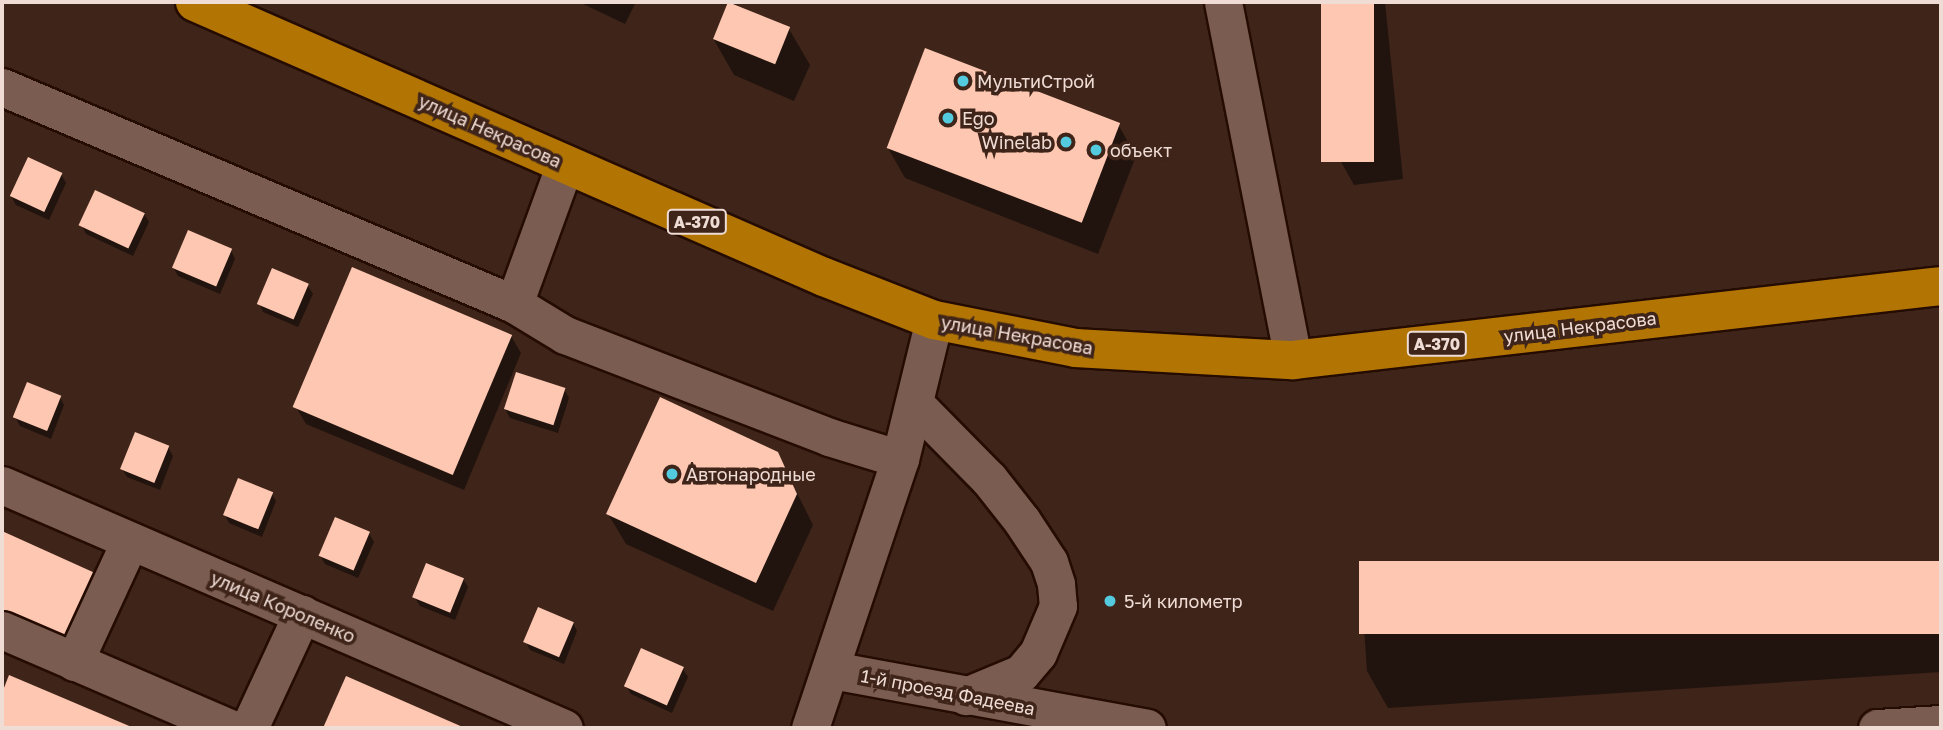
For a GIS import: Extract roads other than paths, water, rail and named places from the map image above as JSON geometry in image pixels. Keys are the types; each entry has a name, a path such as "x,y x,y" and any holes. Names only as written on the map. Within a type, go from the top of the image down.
{"highway":[{"name":"улица Некрасова","path":"195,2 565,164 934,320 1075,348 1293,360 1941,286"}],"street":[{"path":"1223,2 1293,360"},
{"path":"2,87 38,120 514,304 565,335 829,438 900,459"},
{"path":"514,304 565,164"},
{"path":"810,728 832,670 900,459 934,320"},
{"path":"914,403 989,479 1022,521 1049,562 1056,584 1058,606 1038,653 1021,673 966,696"},
{"name":"улица Короленко","path":"2,485 564,728"},
{"path":"74,662 130,541"},
{"path":"249,728 302,614"},
{"path":"2,630 230,728"},
{"name":"1-й проезд Фадеева","path":"832,670 1147,728"},
{"path":"1877,728 1941,723"}],"place":[{"name":"МультиСтрой","path":"963,81"},
{"name":"Ego","path":"948,118"},
{"name":"Winelab","path":"1066,142"},
{"name":"объект","path":"1096,150"},
{"name":"Автонародные","path":"672,474"},
{"name":"5-й километр","path":"1110,601"}]}
